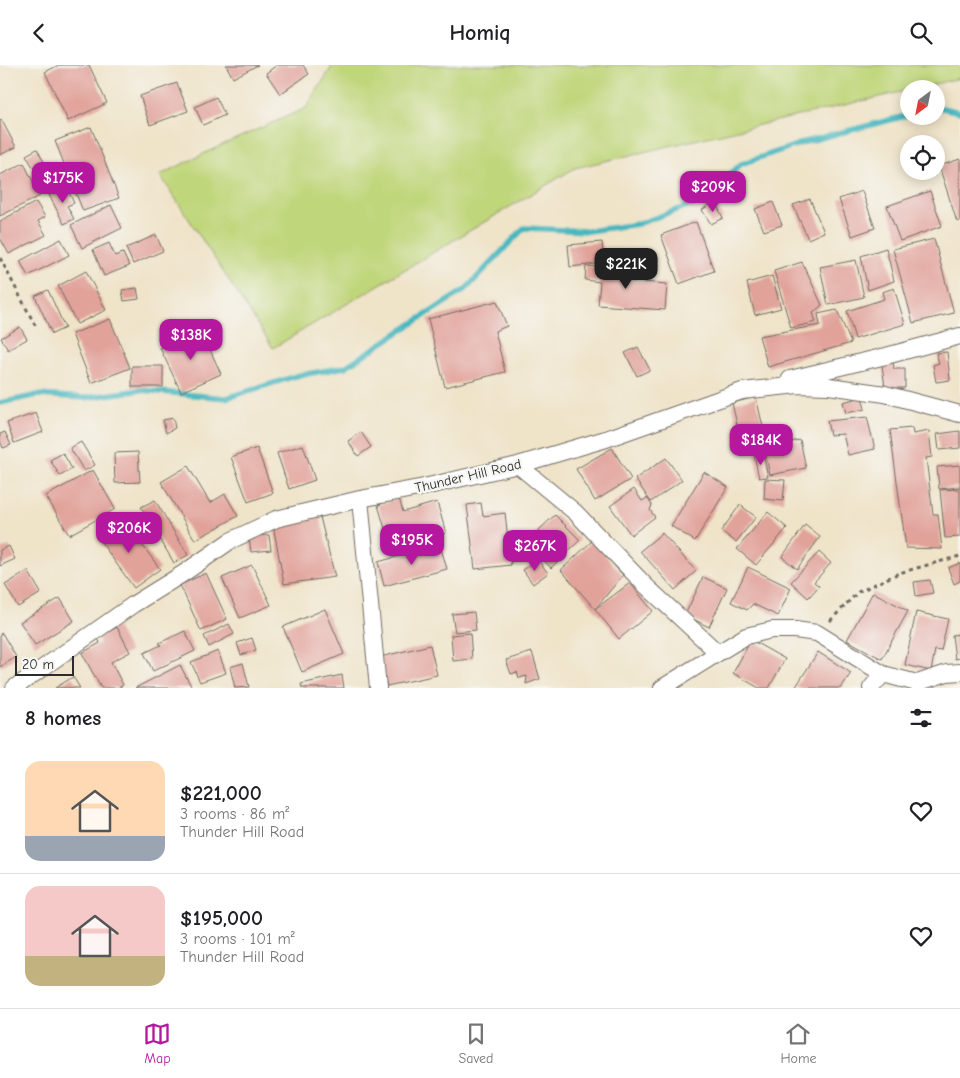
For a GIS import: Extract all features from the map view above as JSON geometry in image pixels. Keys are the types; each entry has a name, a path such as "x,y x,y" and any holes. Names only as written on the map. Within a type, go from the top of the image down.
{"street":[{"path":"742,391 886,357 960,336"},
{"name":"Thunder Hill Road","path":"14,688 134,604 184,573 230,541 276,519 518,465 606,439 742,391 798,385 829,386 885,394 960,414"},
{"path":"518,465 576,513 646,585 718,653"},
{"path":"360,499 378,688"},
{"path":"662,688 746,636 772,630 817,633 883,674 917,683 947,673 960,672"},
{"path":"871,688 883,674"}],"path":[{"path":"0,258 37,329"},
{"path":"817,633 858,592 899,573 960,556"}],"green space":[{"path":"333,65 958,65 960,70 960,78 945,82 945,80 900,80 900,92 575,168 273,348 160,175 306,108"}],"building":[{"path":"59,65 89,65 107,103 68,121 45,72"},
{"path":"226,65 258,65 233,78"},
{"path":"277,65 303,65 309,74 280,94 266,73"},
{"path":"177,83 188,111 150,125 140,96"},
{"path":"216,97 225,115 203,125 195,107"},
{"path":"0,120 16,147 0,155"},
{"path":"91,127 119,198 83,211 55,141"},
{"path":"37,149 58,188 48,193 26,155"},
{"path":"960,159 960,221 957,222 944,180 945,164"},
{"path":"24,163 40,196 0,216 0,175"},
{"path":"66,186 74,203 67,206 74,219 64,224 49,195"},
{"path":"862,191 875,228 852,236 839,199"},
{"path":"930,191 942,226 900,241 887,206"},
{"path":"810,199 824,232 808,239 793,205"},
{"path":"715,201 723,218 711,224 702,210"},
{"path":"36,202 45,217 38,221 46,235 9,254 0,238 0,221"},
{"path":"773,202 782,225 764,231 755,209"},
{"path":"111,205 122,228 82,248 71,225"},
{"path":"696,222 714,271 679,284 661,235"},
{"path":"156,235 163,251 133,264 126,248"},
{"path":"61,239 69,255 28,276 20,261"},
{"path":"934,239 954,313 913,323 893,249"},
{"path":"602,242 604,263 570,267 568,245"},
{"path":"109,243 115,256 123,253 129,266 104,276 93,250"},
{"path":"886,248 894,281 868,290 861,256"},
{"path":"856,260 864,297 828,305 820,267"},
{"path":"802,262 822,305 813,313 816,322 791,328 774,271"},
{"path":"586,266 620,269 619,280 667,284 665,310 598,305 600,282 585,280"},
{"path":"86,271 106,310 77,324 58,286"},
{"path":"772,276 781,308 755,315 747,283"},
{"path":"137,288 139,299 124,301 122,290"},
{"path":"894,288 905,324 855,339 847,311 884,299 882,292"},
{"path":"48,290 65,328 52,334 35,296"},
{"path":"497,301 507,326 495,331 505,372 445,387 428,319"},
{"path":"837,310 851,343 768,367 759,336 820,325 818,314"},
{"path":"110,319 130,368 91,383 72,334"},
{"path":"20,327 27,339 8,350 1,338"},
{"path":"201,330 221,374 181,392 160,348"},
{"path":"638,347 650,370 637,376 625,353"},
{"path":"947,352 950,380 936,382 933,365 939,363 936,353"},
{"path":"893,361 894,369 905,369 905,388 885,388 882,365"},
{"path":"132,366 163,366 163,387 132,387"},
{"path":"756,397 767,444 743,450 732,403"},
{"path":"862,397 865,409 846,413 843,402"},
{"path":"36,413 43,432 14,443 7,423"},
{"path":"867,417 875,449 848,455 843,434 830,435 827,421"},
{"path":"173,418 175,428 166,433 163,420"},
{"path":"912,428 913,434 929,431 932,457 926,458 933,514 938,514 942,549 906,548 890,430"},
{"path":"960,431 960,448 939,450 937,434"},
{"path":"5,432 11,445 3,448 0,434"},
{"path":"361,432 371,447 358,456 348,441"},
{"path":"800,440 806,468 770,475 764,447"},
{"path":"81,442 95,465 84,471 70,448"},
{"path":"303,445 315,480 289,489 277,453"},
{"path":"257,448 273,493 248,502 231,457"},
{"path":"612,448 631,479 595,501 576,469"},
{"path":"138,452 140,482 115,483 114,453"},
{"path":"63,453 72,469 60,476 50,460"},
{"path":"763,453 768,477 759,478 754,455"},
{"path":"666,458 682,480 651,502 635,479"},
{"path":"960,465 960,487 939,489 937,467"},
{"path":"188,466 210,503 225,494 238,516 195,540 161,482"},
{"path":"93,470 115,509 69,535 46,496"},
{"path":"704,472 728,487 695,541 671,526"},
{"path":"765,479 785,480 783,501 764,499"},
{"path":"634,489 642,501 647,498 652,505 650,510 655,517 631,535 610,506"},
{"path":"960,489 960,537 945,538 940,490"},
{"path":"399,498 403,512 437,502 446,533 391,549 378,505"},
{"path":"155,500 188,555 174,563 141,507"},
{"path":"481,503 483,516 505,513 511,565 475,569 467,505"},
{"path":"740,505 756,517 736,542 721,531"},
{"path":"768,512 787,528 756,565 737,549"},
{"path":"555,515 580,540 551,568 526,542"},
{"path":"320,517 335,577 284,584 273,525"},
{"path":"124,520 160,569 134,588 98,538"},
{"path":"805,525 820,537 797,569 782,557"},
{"path":"662,533 696,571 675,590 640,551"},
{"path":"269,535 271,550 251,552 249,537"},
{"path":"592,541 623,575 595,609 561,570"},
{"path":"440,545 447,569 384,586 378,562"},
{"path":"9,546 15,559 0,566 0,550"},
{"path":"819,552 831,563 814,582 819,586 808,598 791,582"},
{"path":"538,560 548,573 533,584 523,570"},
{"path":"960,563 960,581 954,584 948,568"},
{"path":"252,565 271,605 240,618 222,578"},
{"path":"748,567 791,588 778,616 753,604 747,610 731,602"},
{"path":"28,571 41,593 18,607 5,585"},
{"path":"206,573 227,619 201,631 180,585"},
{"path":"703,577 727,588 709,627 685,615"},
{"path":"930,580 933,593 916,596 914,582"},
{"path":"630,583 653,611 619,639 595,609"},
{"path":"873,592 908,611 882,659 847,640"},
{"path":"60,598 74,621 35,645 20,622"},
{"path":"325,609 344,654 302,672 283,627"},
{"path":"474,612 476,630 455,632 452,614"},
{"path":"916,612 948,619 941,651 935,650 931,671 905,665"},
{"path":"229,624 234,634 209,647 204,636"},
{"path":"117,627 130,652 111,662 123,685 118,688 101,688 82,653 100,643 98,638"},
{"path":"185,631 195,651 153,671 144,653 161,645 159,643"},
{"path":"2,633 16,657 0,667 0,634"},
{"path":"470,633 472,659 453,661 451,635"},
{"path":"960,634 960,658 955,659 952,635"},
{"path":"252,638 256,650 241,655 237,643"},
{"path":"751,640 785,659 769,688 759,688 733,673"},
{"path":"430,645 437,675 387,686 380,657"},
{"path":"218,651 226,673 200,682 191,662"},
{"path":"532,652 540,679 526,684 527,676 519,678 517,672 511,674 506,660"},
{"path":"818,652 851,673 841,688 795,688"},
{"path":"243,663 249,687 235,688 230,667"},
{"path":"180,665 192,688 135,688"},
{"path":"342,675 344,688 302,688 301,684"},
{"path":"73,677 80,688 55,688"}],"waterway":[{"path":"945,109 960,112"},
{"path":"0,403 38,395 85,398 140,390 226,398 296,376 345,367 466,289 524,228 588,231 638,224 702,201 741,164 805,142 900,117"}]}
